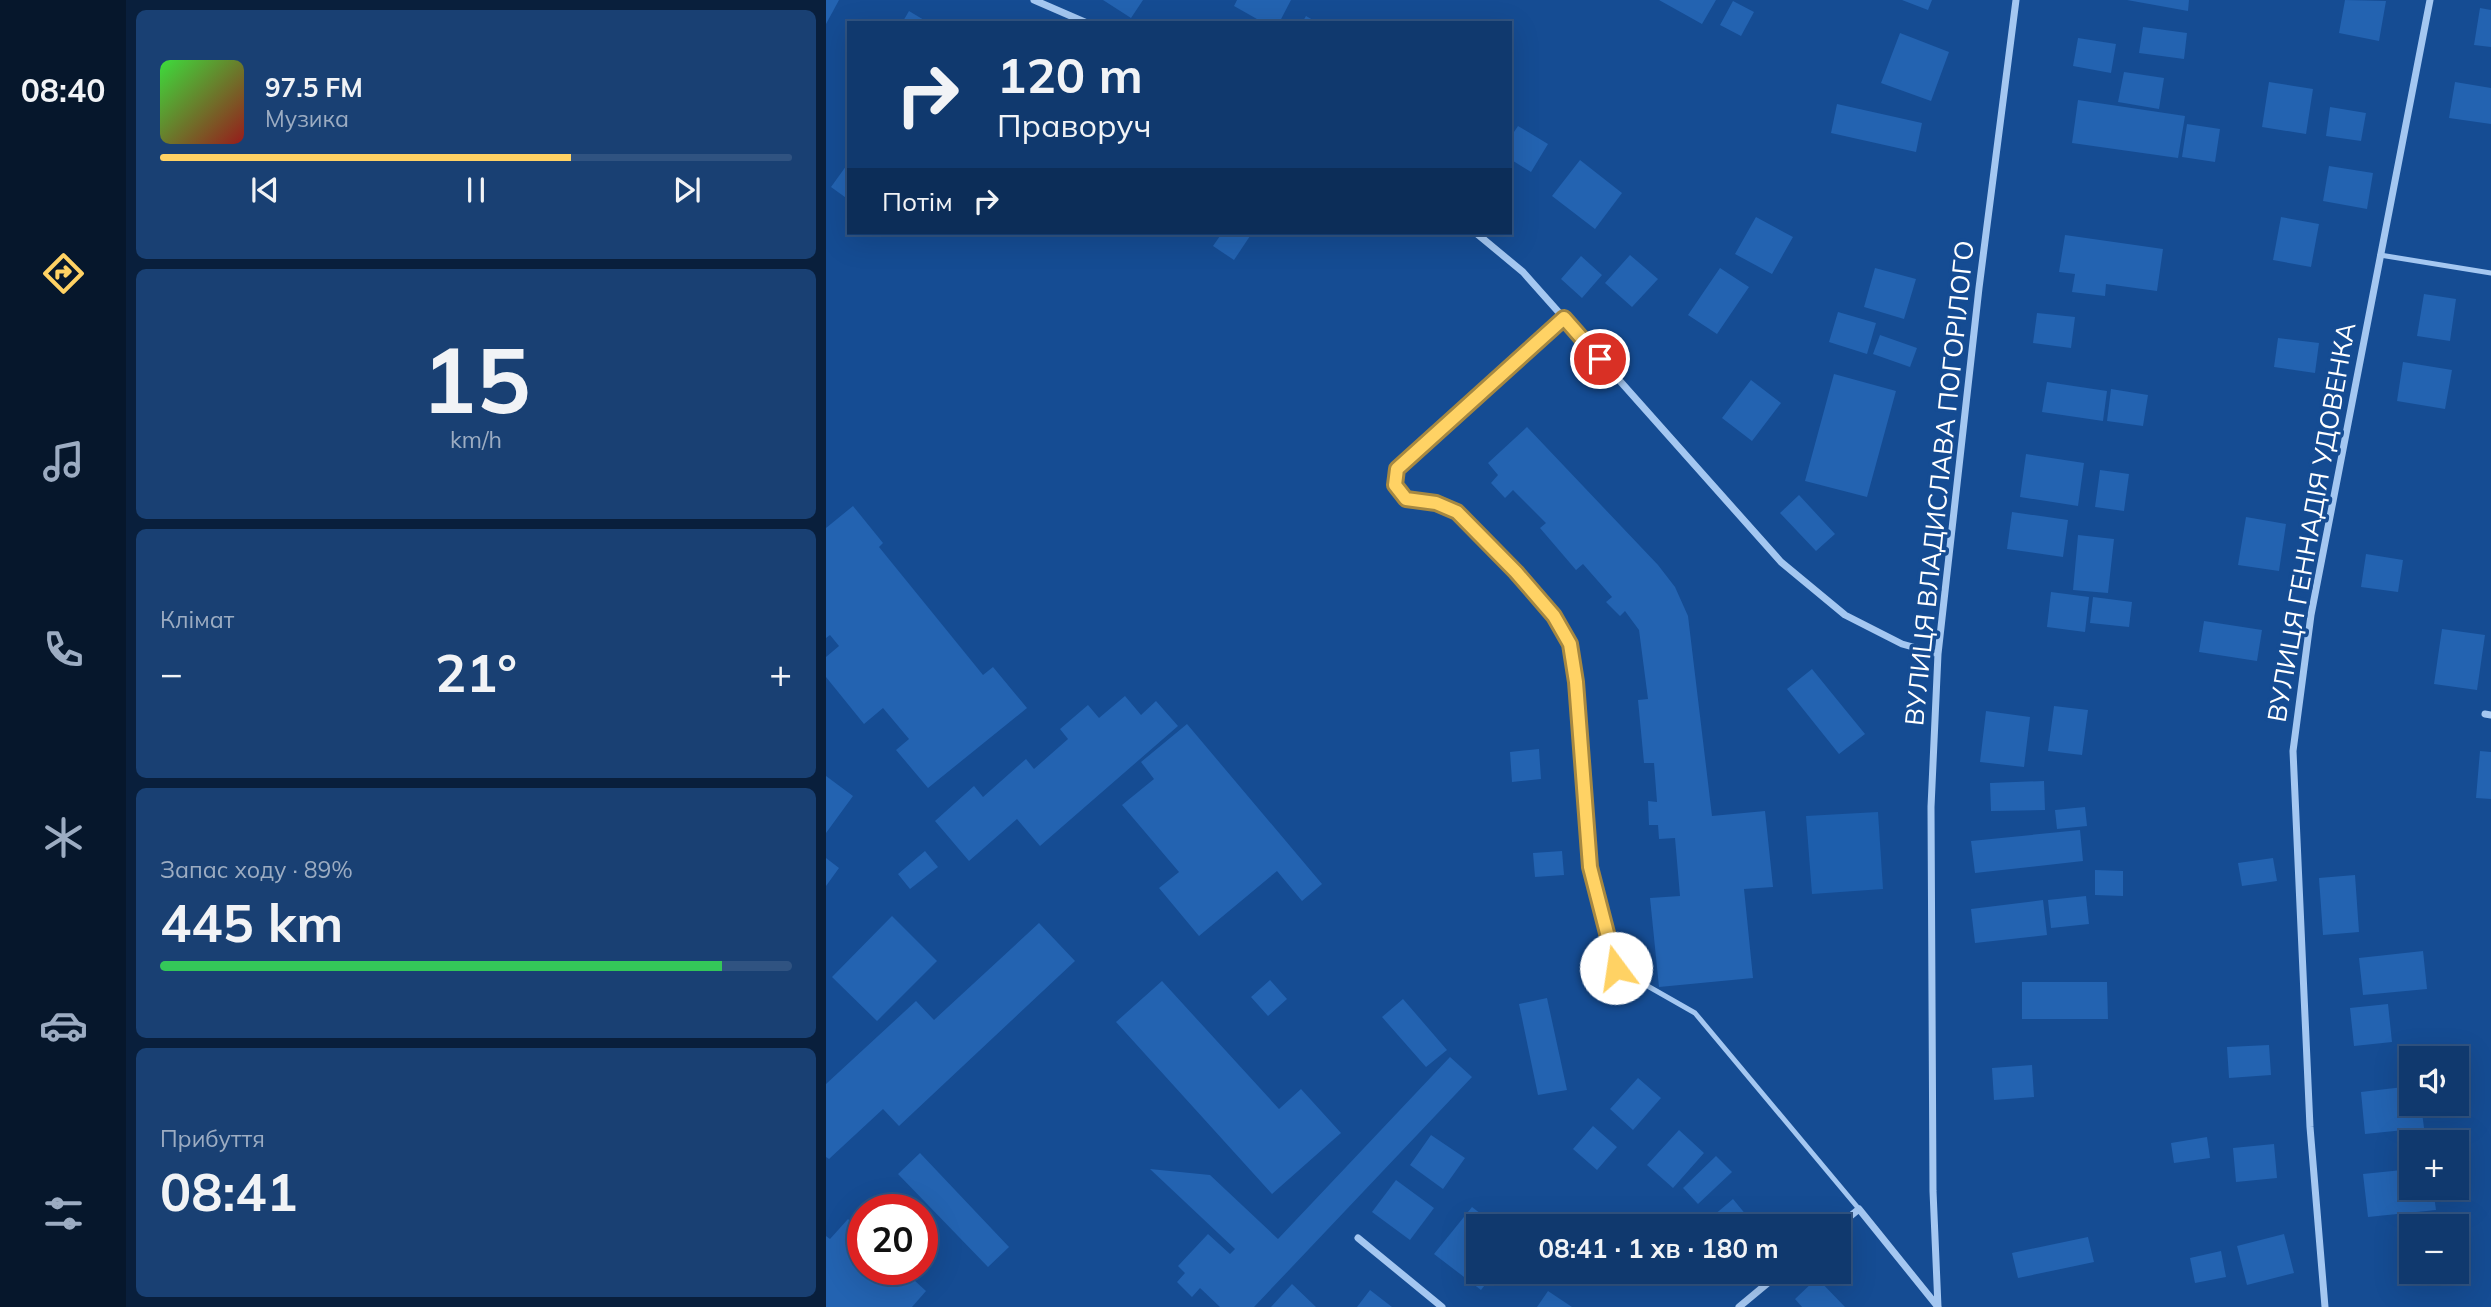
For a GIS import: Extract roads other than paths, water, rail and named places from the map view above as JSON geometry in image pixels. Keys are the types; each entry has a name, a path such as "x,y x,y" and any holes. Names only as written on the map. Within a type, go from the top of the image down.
{"street":[{"path":"1034,0 1082,21"},
{"name":"ВУЛИЦЯ ВЛАДИСЛАВА ПОГОРІЛОГО","path":"1938,1307 1933,1191 1931,820 1938,654 1979,288 2016,0"},
{"name":"ВУЛИЦЯ ГЕННАДІЯ УДОВЕНКА","path":"2325,1307 2310,1127 2293,751 2311,614 2430,0"},
{"path":"1478,235 1523,272 1781,562 1845,615 1902,644 1938,654"},
{"path":"1851,1216 1859,1209 1938,1307"},
{"path":"1358,1238 1443,1307"},
{"path":"1739,1307 1767,1284"}],"lane":[{"path":"2380,255 2491,272"},
{"path":"1564,318 1397,469 1395,485 1406,499 1436,503 1457,512 1524,580 1554,616 1570,644 1576,682 1590,867 1616,968 1695,1013 1859,1209"}]}
